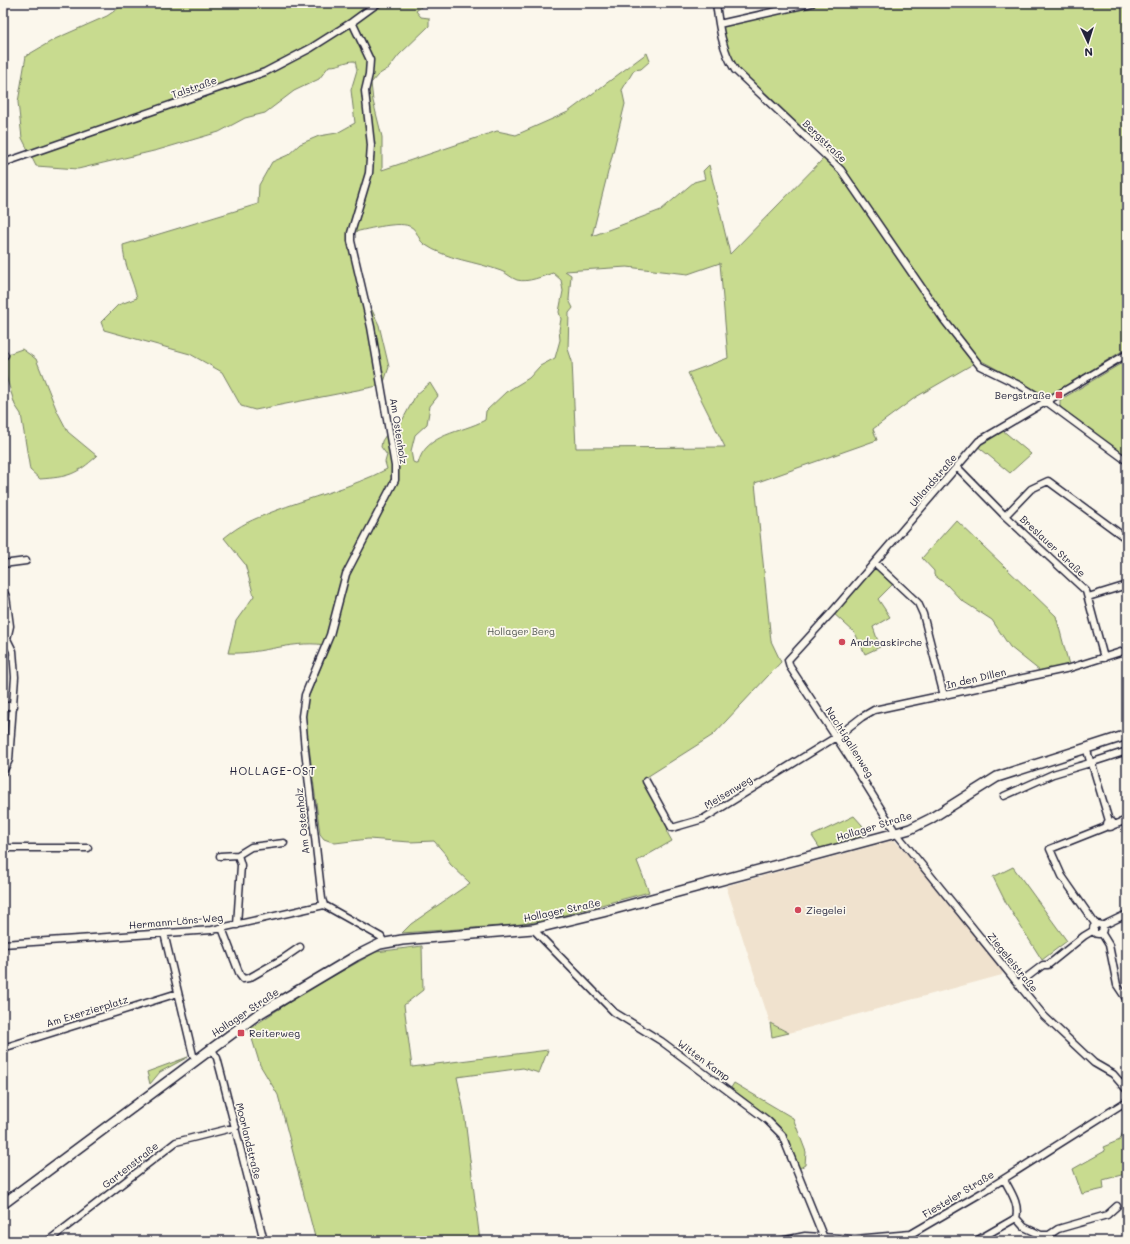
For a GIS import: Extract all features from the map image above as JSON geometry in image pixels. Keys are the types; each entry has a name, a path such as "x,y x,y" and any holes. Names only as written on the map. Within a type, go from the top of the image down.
{"main road":[{"name":"Hollager Straße","path":"3,1204 196,1059 269,1007 356,956 384,943 402,940 533,929 602,912 896,833 910,829 930,819 997,777 1127,735"}],"street":[{"name":"Talstraße","path":"3,163 266,72 302,53 352,22 378,3"},
{"name":"Bergstraße","path":"716,3 719,24 728,59 735,70 841,170 944,320 980,366 1021,386 1047,402 1127,461"},
{"path":"719,24 812,3"},
{"name":"Am Ostenholz","path":"324,905 317,862 305,761 302,716 305,695 330,635 346,574 395,480 395,466 372,327 351,241 351,233 369,173 371,146 365,91 369,74 370,60 352,22"},
{"name":"Uhlandstraße","path":"788,660 875,563 979,441 1127,354"},
{"name":"Breslauer Straße","path":"957,467 1005,516 1086,591 1104,658"},
{"path":"1005,516 1031,489 1048,481 1127,539"},
{"path":"3,564 26,561"},
{"path":"875,563 918,603 923,614 944,696"},
{"path":"1088,598 1127,585"},
{"path":"3,591 6,596 10,626 5,638 13,651 15,677 9,760 3,772"},
{"name":"In den Dillen","path":"836,738 862,717 874,710 1070,668 1127,650"},
{"name":"Nachtigallenweg","path":"788,660 790,667 896,833"},
{"path":"3,706 14,706"},
{"name":"Meisenweg","path":"646,782 672,828 678,827 703,819 836,738"},
{"path":"1086,747 1110,824"},
{"path":"1004,796 1053,774 1127,752"},
{"path":"1127,820 1110,824 1050,849 1062,876 1109,945 1117,985 1127,1000"},
{"name":"Ziegeleistraße","path":"896,833 1044,1016 1094,1063 1113,1074 1127,1090"},
{"path":"220,856 238,855 245,849 251,847 284,843"},
{"path":"3,846 10,848 88,848"},
{"path":"237,925 241,865 238,855"},
{"path":"324,905 381,937 384,943"},
{"name":"Hermann-Löns-Weg","path":"3,944 222,928 266,916 324,905"},
{"path":"1018,984 1043,965 1048,965 1084,936 1127,914"},
{"path":"222,928 240,975 243,979 249,978 300,947"},
{"name":"Witten Kamp","path":"533,929 614,1012 661,1041 740,1099 782,1134 823,1236"},
{"path":"164,933 193,1055 196,1059"},
{"name":"Am Exerzierplatz","path":"3,1048 178,993"},
{"name":"Moorlandstraße","path":"211,1048 217,1058 236,1127 264,1241"},
{"name":"Fiesteler Straße","path":"780,1241 806,1236 823,1236 856,1240 911,1234 1004,1179 1127,1101"},
{"name":"Gartenstraße","path":"48,1241 176,1142 236,1127"},
{"path":"1004,1179 1015,1203 1017,1213 1016,1218 1024,1227 1041,1235 1049,1235 1058,1229 1107,1214 1117,1206"},
{"path":"976,1241 1016,1218"},
{"path":"1049,1235 1055,1241"}],"shaded area":[{"path":"894,840 909,855 1003,970 1002,975 789,1033 770,1023 726,886"}],"green space":[{"name":"Hollager Berg","path":"126,3 426,3 416,11 421,17 429,18 429,26 399,55 389,68 378,75 371,83 373,101 382,137 382,170 497,131 516,135 568,112 647,53 650,61 641,69 634,70 622,90 625,104 592,236 661,210 694,182 705,179 703,171 709,165 730,254 826,156 735,70 719,24 812,3 1127,3 1127,348 1048,397 980,360 916,397 873,429 877,440 755,483 771,641 781,662 713,735 642,780 667,825 668,834 672,841 637,861 649,892 542,921 514,925 402,933 411,924 470,883 450,864 447,856 434,841 410,842 368,839 335,843 324,839 320,834 305,715 308,698 330,646 304,644 254,652 228,653 236,621 254,596 245,564 224,538 241,526 258,517 359,482 387,469 385,462 387,455 381,447 382,441 386,435 402,421 416,395 430,383 438,396 430,406 427,424 415,435 411,451 413,462 418,464 422,454 428,446 436,440 485,420 486,411 506,392 529,378 540,366 555,358 560,340 559,330 561,319 559,312 563,291 561,280 553,273 531,280 521,281 501,271 442,254 424,244 414,229 409,226 380,226 351,233 365,302 372,310 379,325 389,367 383,385 255,410 241,406 222,372 190,354 104,330 101,322 118,305 137,298 126,265 123,245 258,204 259,185 272,162 288,155 300,144 319,136 337,133 355,123 351,90 357,70 355,61 329,66 319,79 294,91 265,113 245,118 219,132 158,150 78,169 36,166 22,138 18,102 26,56 55,39 107,16","holes":["720,263 728,358 688,373 725,447 576,448 572,361 568,349 569,313 573,308 569,300 571,275 565,271 627,267 688,274"]},
{"path":"22,349 36,359 57,411 68,432 97,456 71,474 40,479 30,470 21,414 15,405 5,373 5,355"},
{"path":"1127,360 1127,457 1060,407 1060,400"},
{"path":"1001,429 1031,454 1010,473 976,445"},
{"path":"956,520 1056,616 1069,665 1046,671 1040,671 1010,647 992,620 961,600 947,585 934,575 934,571 922,558"},
{"path":"875,563 895,582 878,599 890,617 873,627 880,647 865,654 855,633 832,612"},
{"path":"854,816 862,825 869,840 823,853 812,836"},
{"path":"1013,867 1067,941 1042,960 1006,903 993,877"},
{"path":"422,946 423,990 404,1005 412,1067 548,1050 539,1073 523,1068 457,1077 464,1111 480,1241 316,1241 278,1095 260,1065 249,1029 303,993 376,952"},
{"path":"770,1023 789,1033 772,1037"},
{"path":"188,1057 160,1072 150,1084 147,1072"},
{"path":"734,1083 793,1118 806,1152 805,1165 795,1171 782,1135 729,1091"},
{"path":"1124,1129 1127,1131 1127,1178 1125,1174 1103,1180 1104,1189 1082,1194 1073,1169 1105,1151 1103,1147 1120,1140"}],"place":[{"name":"Bergstraße","path":"1059,395"},
{"name":"Andreaskirche","path":"842,642"},
{"name":"Ziegelei","path":"798,910"},
{"name":"Reiterweg","path":"241,1033"}],"district":[{"name":"HOLLAGE-OST","path":"273,770"}]}
